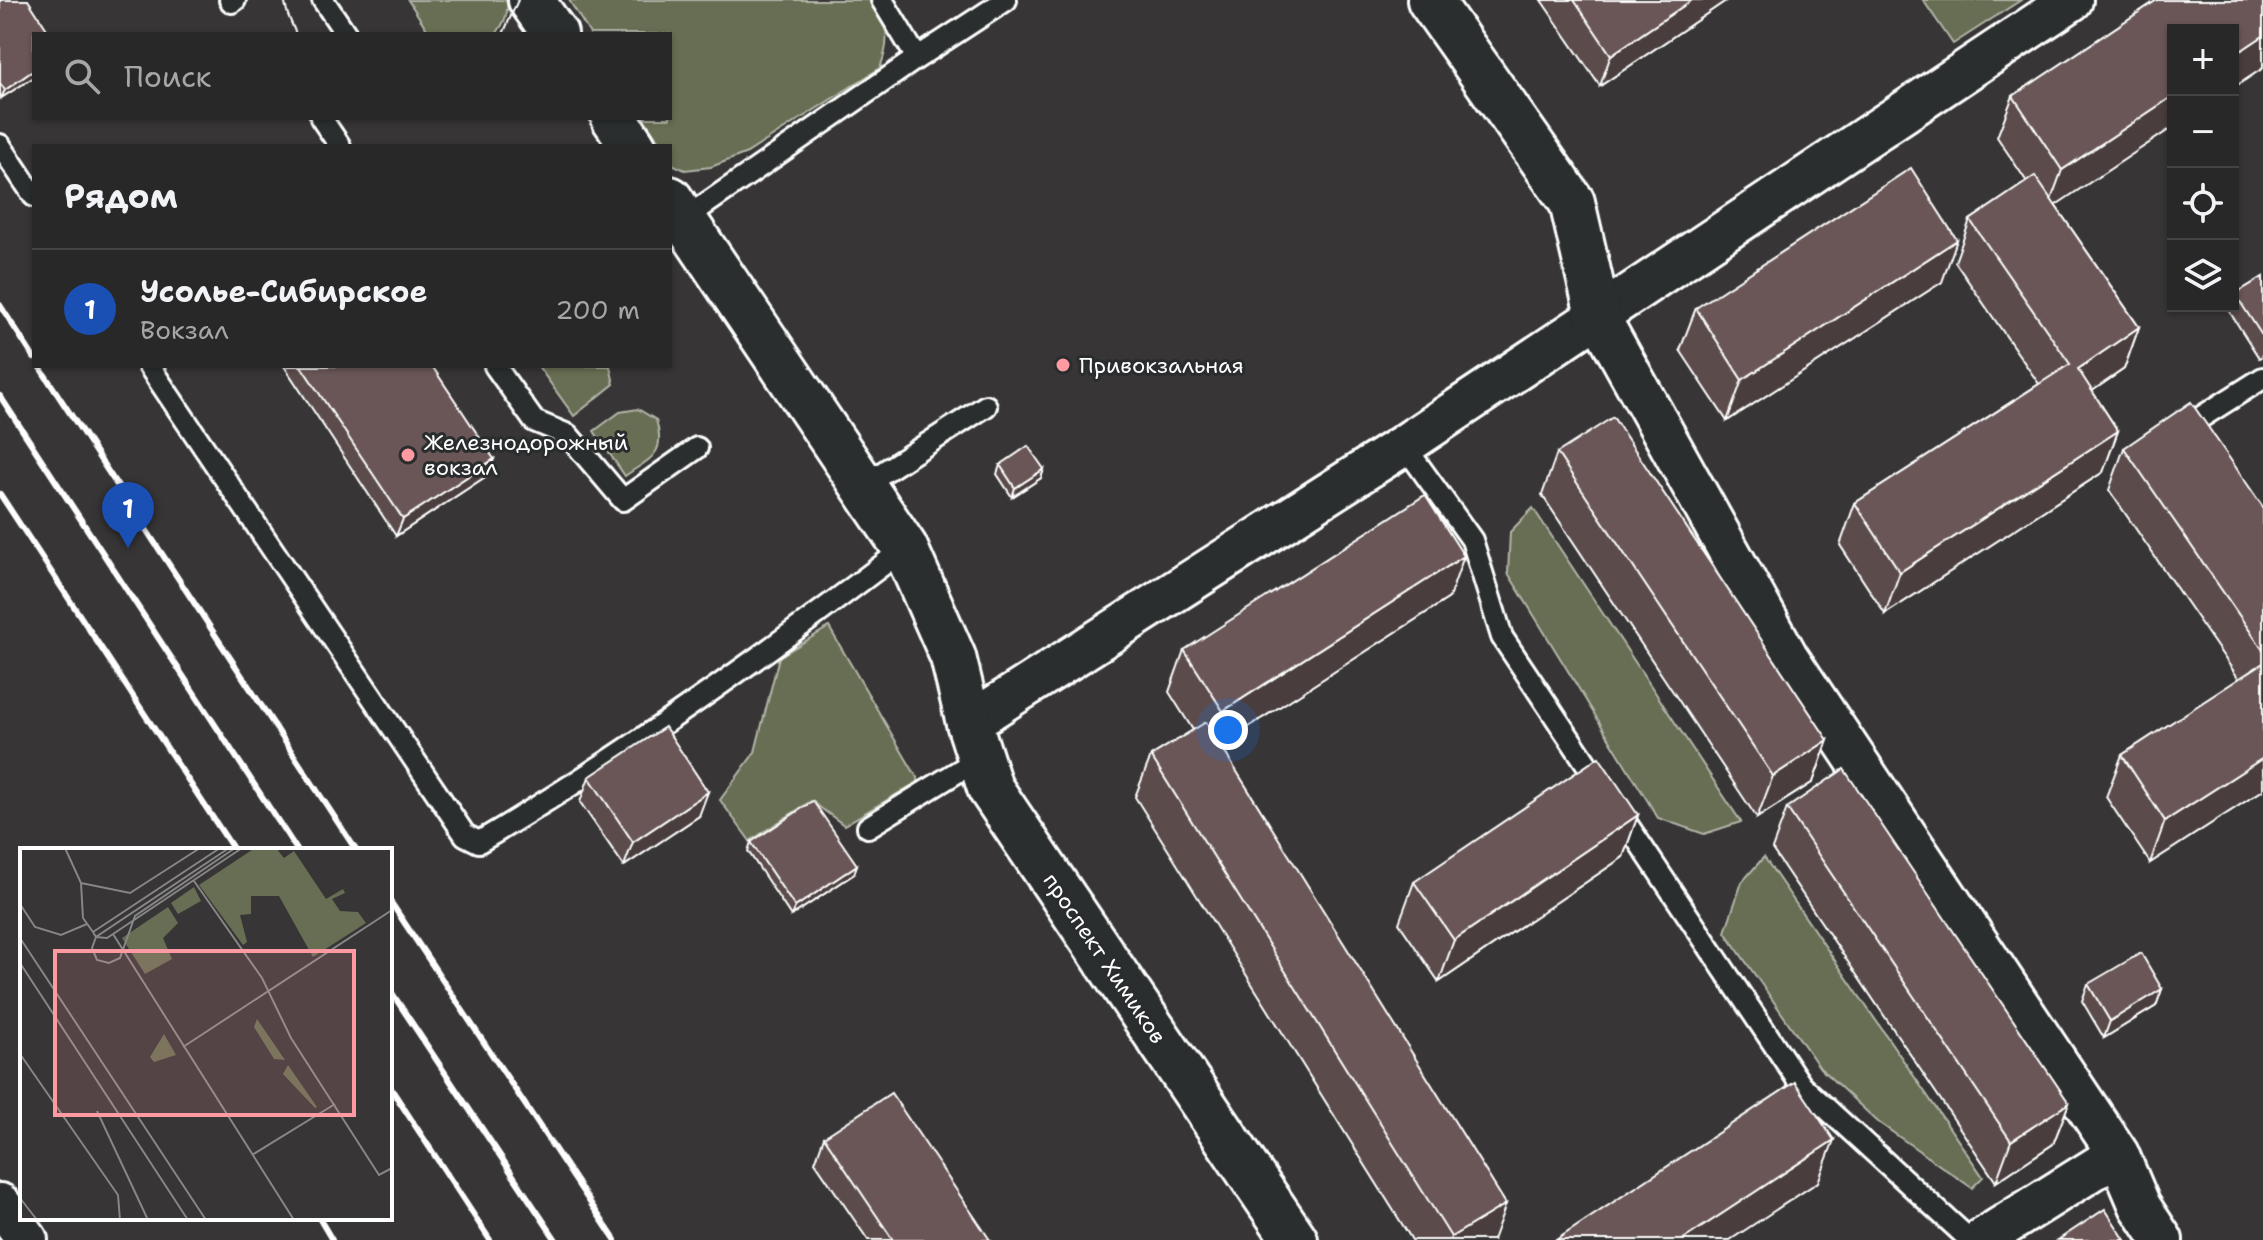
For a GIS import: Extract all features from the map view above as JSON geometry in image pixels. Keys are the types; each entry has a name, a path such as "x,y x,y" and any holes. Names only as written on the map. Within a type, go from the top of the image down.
{"street":[{"path":"531,0 554,32"},
{"path":"1430,0 1572,202 1598,315 1787,656 2118,1154 2140,1206 2162,1240"},
{"path":"975,740 1404,445 2072,0"},
{"path":"615,120 632,144"},
{"name":"проспект Химиков","path":"677,209 905,548 953,657 990,788 1295,1240"},
{"path":"1981,1240 2118,1154"},
{"path":"0,1204 27,1240"}],"lane":[{"path":"323,0 345,32"},
{"path":"882,0 917,58"},
{"path":"677,209 1006,0"},
{"path":"322,120 339,144"},
{"path":"0,145 32,193"},
{"path":"150,368 465,835 479,842 659,728 905,548"},
{"path":"496,368 534,421 568,435 623,500 697,448"},
{"path":"2184,428 2263,378"},
{"path":"862,486 986,406"},
{"path":"1404,445 1472,540 1502,637 1801,1085 1970,1240"},
{"path":"868,827 975,740"}],"green space":[{"path":"408,0 506,0 507,13 497,32 429,32"},
{"path":"569,0 872,0 882,18 887,41 880,68 747,153 711,167 685,170 672,162 672,144 661,144 645,120 672,120 672,32 589,32"},
{"path":"1923,0 2021,0 1953,44"},
{"path":"539,368 610,368 614,384 574,416"},
{"path":"638,409 656,420 658,448 643,464 625,476 594,431 620,412"},
{"path":"1533,508 1741,822 1704,834 1658,818 1508,573 1510,532"},
{"path":"829,627 919,781 844,825 811,801 750,841 720,800 755,752 779,657"},
{"path":"1764,857 1983,1177 1972,1188 1878,1122 1820,1068 1725,932 1742,882"}],"building":[{"path":"0,0 28,0 49,32 32,32 32,71 5,90 0,83"},
{"path":"1574,0 1692,0 1611,55"},
{"path":"2157,0 2263,0 2263,36 2239,52 2239,24 2167,24 2167,100 2062,170 2013,96"},
{"path":"1911,168 1957,240 1742,380 1696,308"},
{"path":"2035,176 2139,327 2078,369 2118,431 1900,572 1855,503 2070,364 1970,220"},
{"path":"2263,277 2263,337 2239,300 2239,292"},
{"name":"Железнодорожный вокзал","path":"302,368 433,368 494,459 403,519"},
{"path":"2191,402 2263,507 2263,650 2124,448"},
{"path":"1613,417 1828,740 1773,776 1557,453"},
{"path":"1028,446 1044,469 1015,488 1000,465"},
{"path":"1425,495 1464,556 1223,711 1184,650"},
{"path":"2263,663 2263,758 2165,821 2122,755"},
{"path":"1206,722 1506,1204 1451,1237 1151,756"},
{"path":"665,727 708,792 633,842 589,777"},
{"path":"1599,757 1638,815 1454,940 1414,882"},
{"path":"1844,769 2069,1103 2011,1141 1787,808"},
{"path":"813,801 857,865 795,907 751,842"},
{"path":"2141,953 2162,989 2110,1021 2088,984"},
{"path":"1795,1082 1834,1140 1682,1240 1556,1240"},
{"path":"891,1093 990,1240 893,1240 824,1137"},
{"path":"2105,1209 2125,1240 2058,1240"}],"tram line":[{"path":"284,0 295,32"},
{"path":"504,32 518,0"}],"railway":[{"path":"0,305 32,355"},
{"path":"40,368 355,848"},
{"path":"0,396 296,848"},
{"path":"0,494 233,848"},
{"path":"392,904 615,1240"},
{"path":"392,993 556,1240"},
{"path":"392,1090 490,1240"},
{"path":"320,1220 332,1240"}],"place":[{"name":"Привокзальная","path":"1063,365"},
{"name":"Железнодорожный вокзал","path":"408,455"},
{"name":"Усолье-Сибирское","path":"128,548"}]}
